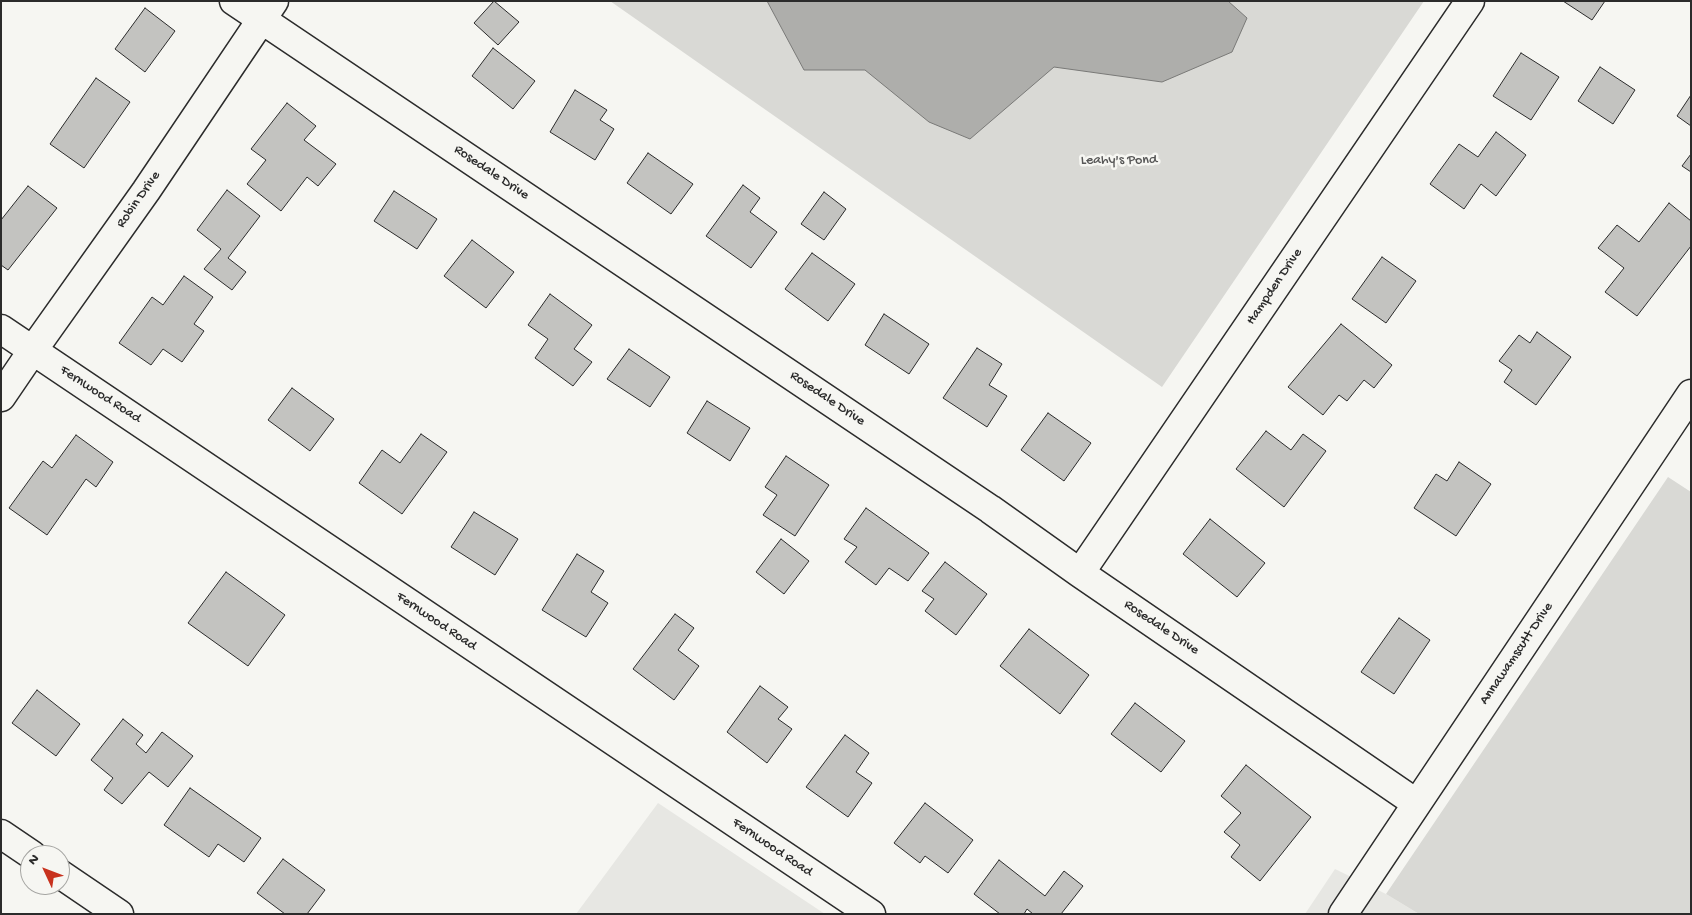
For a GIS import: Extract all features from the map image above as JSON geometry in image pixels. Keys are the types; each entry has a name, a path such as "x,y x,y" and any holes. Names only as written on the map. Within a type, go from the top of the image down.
{"street":[{"name":"Rosedale Drive","path":"234,1 268,10 1416,803"},
{"name":"Hampden Drive","path":"1080,572 1470,1"},
{"name":"Robin Drive","path":"1,397 32,350 146,191 268,10"},
{"name":"Fernwood Road","path":"1,329 871,914"},
{"name":"Annawamscutt Drive","path":"1343,914 1691,394"},
{"path":"1,834 20,847"},
{"path":"70,881 119,914"}],"shaded area":[{"path":"767,1 1228,1 1247,18 1232,52 1162,82 1054,67 970,139 929,122 865,70 804,70"},
{"path":"658,803 825,914 576,914"},
{"path":"1335,869 1386,894 1419,914 1305,914"}],"green space":[{"name":"Leahy's Pond","path":"610,1 1424,1 1162,387"},
{"path":"1668,477 1691,492 1691,914 1419,914 1386,894"}],"building":[{"path":"494,1 519,22 498,45 474,23"},
{"path":"1563,1 1605,1 1592,20"},
{"path":"145,8 175,31 145,72 115,49"},
{"path":"493,48 535,81 513,109 472,76"},
{"path":"1521,53 1559,77 1531,120 1493,96"},
{"path":"1600,67 1635,90 1613,124 1578,101"},
{"path":"96,78 130,102 84,168 50,144"},
{"path":"575,90 607,110 600,120 614,129 595,160 550,132"},
{"path":"1691,95 1691,126 1677,116"},
{"path":"287,103 316,126 304,140 336,164 318,186 307,177 281,211 247,184 266,160 251,149"},
{"path":"1496,132 1526,155 1496,196 1481,184 1464,209 1430,184 1459,144 1478,157"},
{"path":"648,153 693,184 671,214 627,183"},
{"path":"1691,154 1691,172 1682,166"},
{"path":"743,185 760,198 750,212 777,232 751,268 706,236"},
{"path":"28,186 57,208 8,270 1,265 1,220"},
{"path":"227,190 260,216 228,258 246,272 232,290 204,269 221,249 197,230"},
{"path":"394,191 437,219 417,249 374,221"},
{"path":"824,192 846,209 824,240 801,224"},
{"path":"1669,203 1691,221 1691,246 1637,316 1605,292 1624,268 1598,248 1617,225 1639,242"},
{"path":"472,240 514,272 486,308 444,276"},
{"path":"812,253 855,284 828,321 785,289"},
{"path":"1382,257 1416,281 1386,323 1352,299"},
{"path":"184,276 213,297 194,324 204,331 182,362 163,349 151,365 119,343 152,297 163,305"},
{"path":"550,294 592,325 574,349 592,362 573,386 535,358 548,339 528,325"},
{"path":"884,314 929,344 909,374 865,345"},
{"path":"1341,324 1392,365 1374,388 1364,380 1347,401 1339,395 1323,415 1288,387"},
{"path":"1537,332 1571,357 1536,405 1504,382 1512,370 1499,361 1519,335 1530,343"},
{"path":"977,348 1002,364 989,385 1007,396 987,427 943,398"},
{"path":"629,349 670,377 650,407 607,379"},
{"path":"292,388 334,419 310,451 268,420"},
{"path":"707,401 750,428 730,461 687,433"},
{"path":"1048,413 1091,443 1064,481 1021,450"},
{"path":"1266,431 1291,450 1303,434 1326,451 1284,507 1236,469"},
{"path":"421,434 447,452 402,514 359,483 382,450 400,463"},
{"path":"76,435 113,462 96,487 86,479 47,535 9,508 43,461 52,468"},
{"path":"786,456 829,485 795,536 763,515 777,495 765,487"},
{"path":"1459,462 1491,484 1456,536 1414,508 1436,474 1447,481"},
{"path":"866,508 929,553 908,581 889,568 876,585 845,562 857,547 844,539"},
{"path":"474,512 518,539 495,575 451,547"},
{"path":"1210,519 1265,563 1237,597 1183,554"},
{"path":"781,539 809,561 784,594 756,572"},
{"path":"577,554 604,571 591,592 608,603 586,637 542,610"},
{"path":"945,562 987,594 956,635 925,611 934,599 922,591"},
{"path":"226,572 285,615 248,666 188,623"},
{"path":"675,614 694,628 678,650 699,666 674,700 633,669"},
{"path":"1399,618 1430,640 1394,694 1361,672"},
{"path":"1029,629 1089,675 1060,714 1000,666"},
{"path":"760,686 788,707 778,719 792,729 767,763 727,732"},
{"path":"37,690 80,724 56,756 12,723"},
{"path":"1135,703 1185,741 1161,772 1111,734"},
{"path":"123,719 143,735 136,744 146,753 162,732 193,756 168,787 149,772 122,804 104,790 113,778 91,760"},
{"path":"845,735 869,753 856,772 872,783 848,817 806,787"},
{"path":"1246,765 1311,817 1260,881 1231,857 1240,845 1224,832 1241,813 1221,796"},
{"path":"190,788 261,838 244,862 218,844 209,857 164,825"},
{"path":"925,803 973,840 948,873 925,856 920,863 894,843"},
{"path":"283,859 325,890 307,914 285,914 257,893"},
{"path":"999,860 1045,896 1064,871 1083,886 1061,914 1033,914 1027,909 1024,914 1000,914 974,894"}]}
